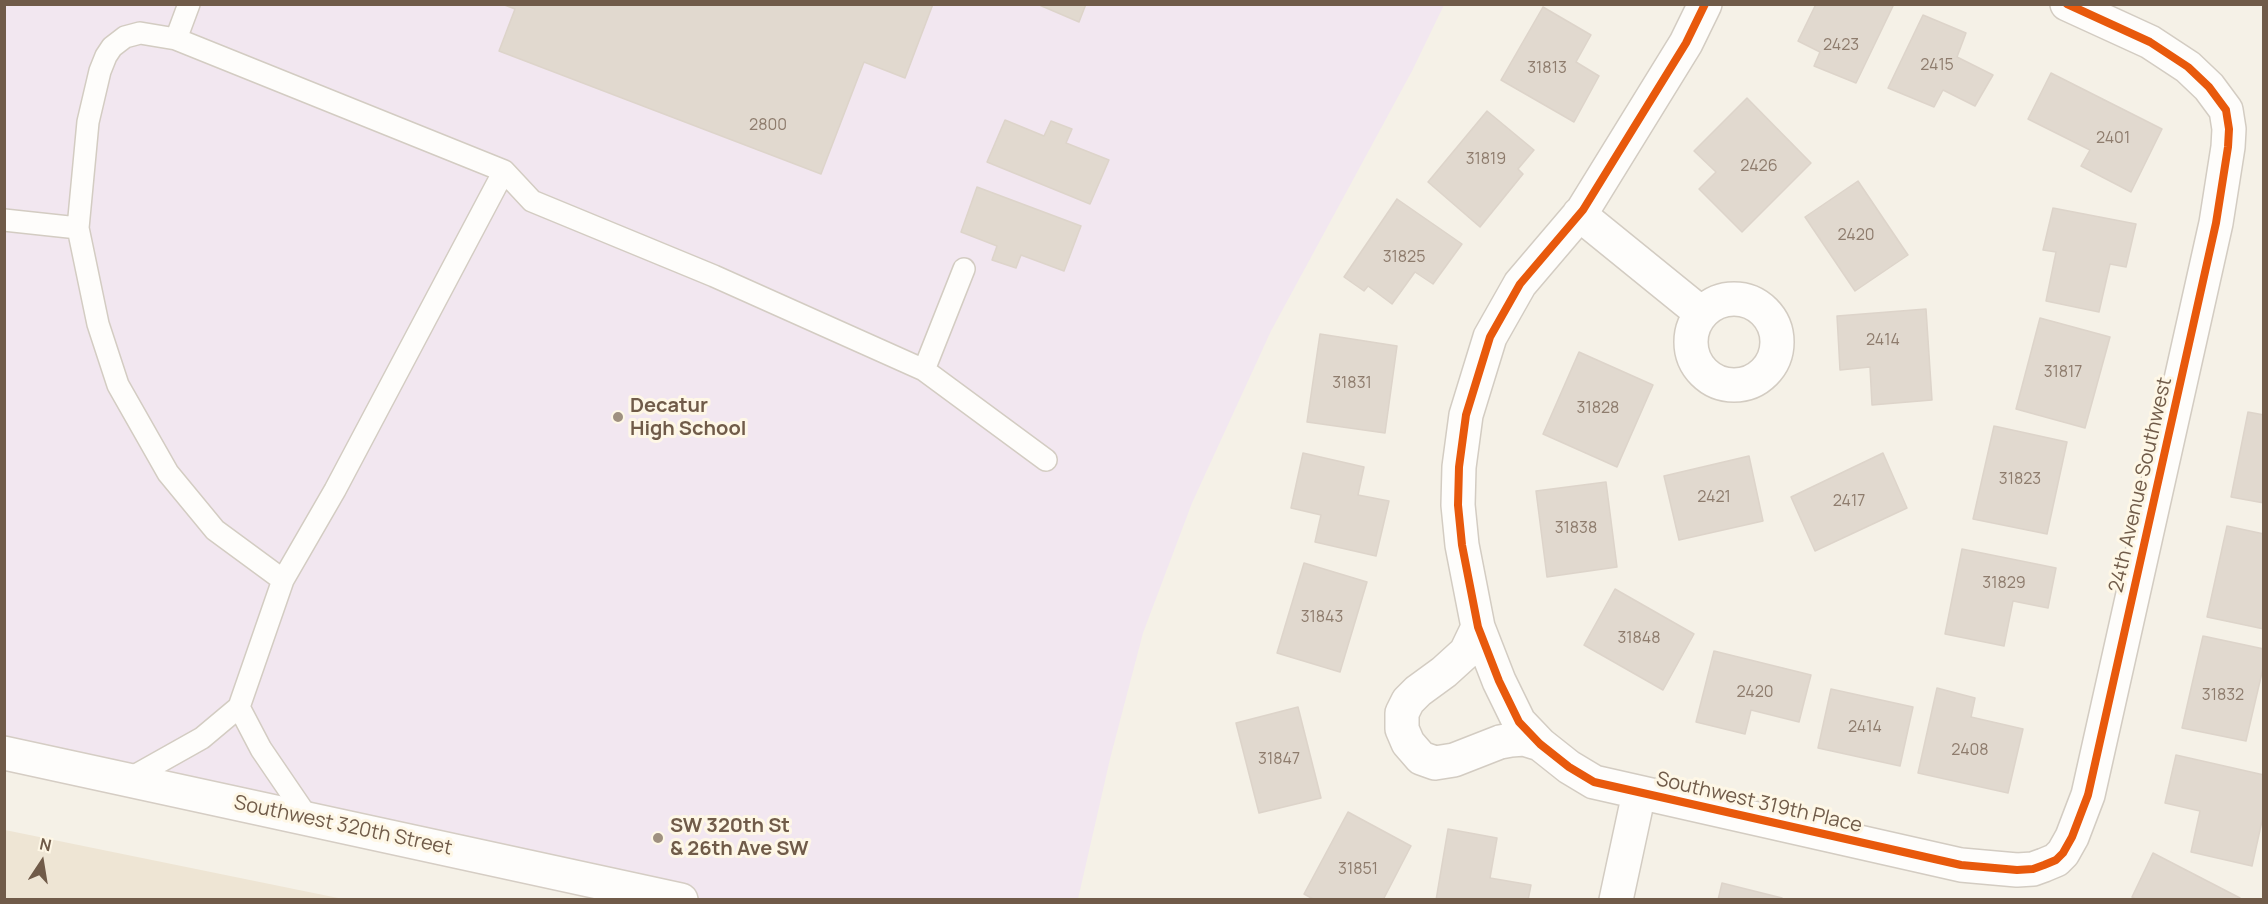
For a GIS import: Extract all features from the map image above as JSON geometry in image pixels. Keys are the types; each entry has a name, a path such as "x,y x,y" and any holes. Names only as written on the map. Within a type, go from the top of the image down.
{"street":[{"name":"Southwest 319th Place","path":"1705,4 1686,43 1579,214 1520,284 1487,345 1466,415 1461,442 1458,505 1462,545 1478,627 1499,681 1519,722 1540,744 1569,767 1594,782 1961,866 2033,869 2056,860"},
{"name":"24th Avenue Southwest","path":"2056,860 2072,837 2080,818 2096,760 2216,223 2229,129 2226,110 2209,87 2174,56 2150,42 2067,4"},
{"path":"1579,214 1701,313"},
{"path":"1478,627 1466,652 1408,701 1402,713 1402,729 1408,743 1421,758 1435,763 1454,760 1511,740 1524,739 1540,744"},
{"name":"Southwest 320th Street","path":"4,753 681,900"},
{"path":"1616,900 1639,793"}],"lane":[{"path":"176,39 189,4"},
{"path":"283,580 215,530 168,473 118,385 98,324 78,228 88,122 106,56 112,47 125,38 140,33 176,39 504,171 532,201 714,276 924,370 1046,460"},
{"path":"129,780 202,738 239,707 283,580 335,490 504,171"},
{"path":"4,220 78,228"},
{"path":"924,370 964,269"},
{"path":"239,707 261,750 308,818"}],"shaded area":[{"name":"Decatur High School","path":"5,5 1444,5 1412,71 1271,331 1192,503 1143,633 1110,759 1078,899 681,899 5,753"},
{"path":"5,830 343,899 5,899"}],"building":[{"path":"502,4 933,4 905,78 864,62 821,174 499,51 515,9"},
{"path":"1037,4 1086,4 1079,22"},
{"path":"1816,4 1894,4 1856,83 1814,66 1820,52 1798,41"},
{"path":"1543,7 1591,35 1576,62 1599,76 1574,122 1501,80"},
{"path":"1923,15 1966,33 1957,57 1993,75 1975,106 1943,90 1934,107 1888,88"},
{"path":"2051,73 2162,129 2131,192 2081,166 2090,150 2028,119"},
{"path":"1747,98 1811,163 1742,232 1699,189 1716,172 1694,151"},
{"path":"1487,111 1534,150 1518,169 1523,174 1480,227 1428,182"},
{"path":"1005,120 1044,136 1051,121 1072,129 1066,143 1109,160 1090,204 987,162"},
{"path":"1858,181 1908,255 1855,291 1805,217"},
{"path":"977,187 1081,226 1064,271 1021,255 1016,268 992,260 997,246 961,232"},
{"path":"1397,199 1462,244 1433,284 1415,272 1392,304 1368,286 1364,291 1344,277"},
{"path":"2053,208 2136,224 2126,267 2110,264 2099,312 2046,301 2056,252 2043,250"},
{"path":"1926,309 1932,400 1872,405 1870,367 1840,370 1837,316"},
{"path":"2040,318 2110,337 2085,428 2016,409"},
{"path":"1320,334 1397,346 1385,433 1307,422"},
{"path":"1579,352 1653,385 1617,467 1543,434"},
{"path":"2248,412 2264,415 2264,503 2231,497"},
{"path":"1994,426 2067,442 2047,534 1973,519"},
{"path":"1303,453 1364,467 1358,495 1389,501 1376,556 1315,542 1321,515 1291,508"},
{"path":"1883,453 1907,508 1815,551 1791,497"},
{"path":"1749,456 1763,521 1679,540 1664,476"},
{"path":"1606,482 1617,567 1547,577 1536,491"},
{"path":"2227,526 2264,534 2264,629 2207,617"},
{"path":"1962,549 2056,568 2048,608 2013,601 2004,646 1945,634"},
{"path":"1304,563 1367,582 1340,672 1277,653"},
{"path":"1615,589 1694,634 1663,690 1584,645"},
{"path":"2203,636 2264,649 2264,664 2246,741 2182,728"},
{"path":"1714,651 1811,675 1799,722 1751,710 1745,734 1696,722"},
{"path":"1937,688 1975,698 1971,717 2023,729 2008,793 1918,773"},
{"path":"1831,689 1913,707 1900,766 1818,748"},
{"path":"1298,707 1321,798 1259,813 1236,723"},
{"path":"2176,755 2264,775 2264,812 2252,866 2191,852 2200,811 2165,803"},
{"path":"1348,812 1411,846 1383,900 1315,900 1304,894"},
{"path":"1448,829 1497,838 1490,878 1531,885 1528,900 1436,900"},
{"path":"2153,853 2240,900 2137,900 2132,897"},
{"path":"1722,883 1782,898 1781,900 1718,900"}],"cycle path":[{"path":"1705,4 1686,43 1583,210 1520,284 1490,337 1466,415 1459,467 1458,505 1462,545 1478,627 1499,681 1519,722 1540,744 1569,767 1594,782 1961,865 2017,870 2033,869 2044,865 2056,860 2063,853 2072,837 2088,795 2216,223 2228,147 2229,129 2226,110 2209,87 2188,67 2150,42 2067,4"}],"place":[{"name":"Decatur High School","path":"618,417"},
{"name":"SW 320th St & 26th Ave SW","path":"658,838"}]}
